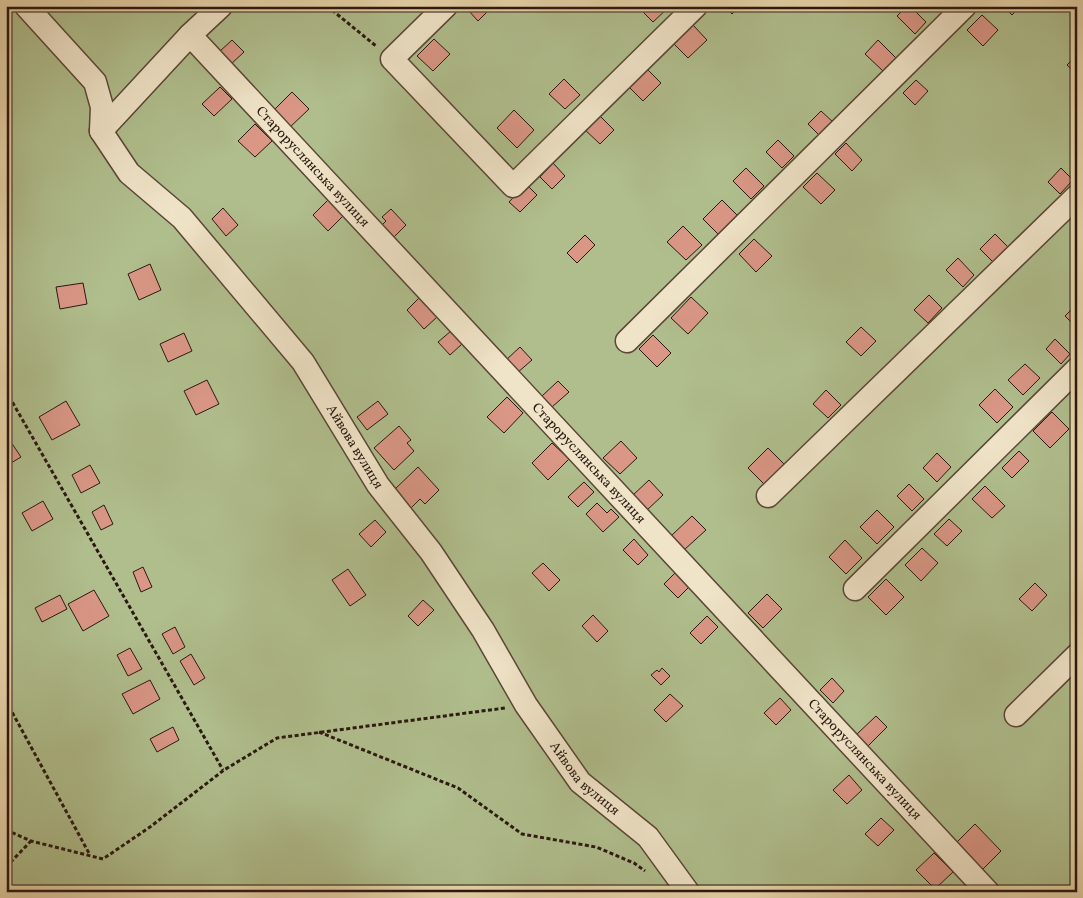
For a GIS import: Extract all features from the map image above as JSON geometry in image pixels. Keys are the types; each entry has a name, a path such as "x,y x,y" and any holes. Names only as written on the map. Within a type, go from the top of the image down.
{"street":[{"path":"26,6 95,82 102,107 101,131"},
{"path":"101,131 190,35 222,6"},
{"path":"446,6 392,59 513,186 696,6"},
{"path":"627,342 965,6"},
{"name":"Староруслянська вулиця","path":"190,35 988,892"},
{"name":"Айвова вулиця","path":"101,131 129,173 182,218 302,362 378,485 431,552 483,630 526,705 580,782 648,837 688,892"},
{"path":"768,496 1077,196"},
{"path":"855,589 1077,369"},
{"path":"1016,715 1077,655"}],"path":[{"path":"327,6 392,59"},
{"path":"6,391 224,770"},
{"path":"6,701 90,855"},
{"path":"6,830 31,841 90,855 103,860 150,827 224,770 277,738 526,705"},
{"path":"319,732 458,788 522,834 596,847 634,863 650,875"},
{"path":"6,867 31,841"}],"green space":[{"path":"6,6 1077,6 1077,892 6,892"}],"building":[{"path":"472,6 493,6 478,21 468,10"},
{"path":"647,6 666,6 668,8 653,22 642,11"},
{"path":"724,6 740,6 732,14"},
{"path":"907,6 910,6 926,22 915,34 897,16"},
{"path":"1003,6 1020,6 1012,15"},
{"path":"982,15 998,30 983,46 967,30"},
{"path":"693,25 707,40 688,58 674,44"},
{"path":"434,39 450,54 433,71 417,56"},
{"path":"232,40 244,52 230,65 218,53"},
{"path":"878,40 896,58 883,71 865,54"},
{"path":"1077,55 1077,74 1067,65"},
{"path":"647,69 661,83 643,101 629,87"},
{"path":"564,79 580,95 565,109 549,94"},
{"path":"916,80 928,91 915,105 903,93"},
{"path":"220,87 232,99 214,116 202,104"},
{"path":"292,92 309,109 288,129 272,112"},
{"path":"514,110 534,130 517,148 497,128"},
{"path":"821,111 833,122 819,135 808,124"},
{"path":"597,113 614,130 600,144 583,128"},
{"path":"255,124 272,141 255,157 238,141"},
{"path":"778,140 794,156 782,168 766,152"},
{"path":"846,143 862,160 852,171 835,154"},
{"path":"553,163 565,176 552,189 540,177"},
{"path":"746,168 764,186 751,199 733,181"},
{"path":"1061,168 1073,180 1060,194 1048,182"},
{"path":"817,173 835,190 821,204 803,187"},
{"path":"526,184 537,195 520,212 509,202"},
{"path":"328,200 343,216 328,231 313,215"},
{"path":"722,200 737,215 718,234 703,219"},
{"path":"223,208 238,225 226,236 212,219"},
{"path":"391,209 406,225 391,240 379,228 386,221 382,217"},
{"path":"683,226 702,245 686,260 667,242"},
{"path":"995,234 1008,247 993,262 980,249"},
{"path":"585,235 595,245 577,263 567,253"},
{"path":"754,239 772,256 756,272 739,254"},
{"path":"958,258 974,275 963,287 946,270"},
{"path":"150,264 161,290 139,300 128,274"},
{"path":"83,283 87,304 60,309 56,287"},
{"path":"929,295 942,308 928,323 914,310"},
{"path":"691,297 708,313 688,334 671,318"},
{"path":"419,298 437,317 424,329 407,310"},
{"path":"1077,304 1077,328 1065,316"},
{"path":"861,327 876,341 861,356 846,342"},
{"path":"451,331 462,344 450,355 438,342"},
{"path":"184,333 192,351 168,362 160,344"},
{"path":"653,335 671,353 657,367 639,349"},
{"path":"1055,339 1070,354 1061,364 1046,349"},
{"path":"520,347 532,360 517,373 505,361"},
{"path":"1025,364 1040,378 1023,395 1008,380"},
{"path":"207,380 219,404 196,415 184,391"},
{"path":"558,381 569,392 552,407 542,396"},
{"path":"995,389 1013,407 997,423 979,405"},
{"path":"826,390 841,405 828,418 813,404"},
{"path":"507,397 523,413 504,433 487,417"},
{"path":"66,401 80,425 52,440 39,417"},
{"path":"378,401 388,414 367,430 357,417"},
{"path":"1052,412 1069,429 1050,448 1033,431"},
{"path":"399,426 411,440 407,443 414,451 394,470 374,448"},
{"path":"6,437 21,457 6,466"},
{"path":"621,441 637,458 620,474 603,458"},
{"path":"552,443 569,459 548,480 532,463"},
{"path":"768,448 784,464 764,484 748,468"},
{"path":"1019,451 1029,461 1012,478 1002,468"},
{"path":"937,453 951,467 937,482 923,468"},
{"path":"90,465 100,483 81,493 72,475"},
{"path":"418,467 439,490 425,504 420,499 410,509 393,491"},
{"path":"649,480 663,495 646,511 632,496"},
{"path":"584,482 594,492 578,507 568,497"},
{"path":"909,484 924,499 912,511 897,496"},
{"path":"985,486 1005,506 992,518 972,499"},
{"path":"43,501 53,519 32,531 22,513"},
{"path":"597,503 607,513 611,509 619,517 603,532 586,514"},
{"path":"104,505 113,524 101,530 92,512"},
{"path":"877,510 894,527 877,544 860,527"},
{"path":"692,516 706,530 684,550 671,536"},
{"path":"949,519 962,531 947,546 934,534"},
{"path":"375,520 386,532 371,547 359,534"},
{"path":"634,539 648,555 638,565 623,550"},
{"path":"845,540 862,558 846,574 829,557"},
{"path":"922,548 938,563 921,581 905,565"},
{"path":"543,563 560,580 549,591 532,573"},
{"path":"143,567 152,587 141,592 133,572"},
{"path":"348,569 366,595 350,606 332,580"},
{"path":"676,572 690,586 678,598 664,584"},
{"path":"886,579 904,597 886,615 868,597"},
{"path":"1035,583 1047,595 1032,611 1019,599"},
{"path":"94,590 109,616 83,631 68,604"},
{"path":"767,594 782,609 763,628 748,613"},
{"path":"60,595 67,609 42,622 35,608"},
{"path":"423,600 434,610 418,626 408,616"},
{"path":"593,615 608,631 597,642 582,626"},
{"path":"707,616 718,627 701,644 690,633"},
{"path":"175,627 185,647 173,654 162,634"},
{"path":"130,648 142,669 128,676 117,655"},
{"path":"191,654 205,678 194,685 180,661"},
{"path":"662,668 670,676 661,685 651,675 657,670 659,672"},
{"path":"832,678 844,691 833,703 820,690"},
{"path":"150,680 160,699 133,714 122,694"},
{"path":"670,694 683,706 666,722 654,710"},
{"path":"780,698 791,710 776,725 764,713"},
{"path":"876,716 887,727 868,746 856,735"},
{"path":"173,727 179,740 157,752 150,739"},
{"path":"849,775 862,790 847,804 833,790"},
{"path":"881,818 894,830 878,846 865,834"},
{"path":"975,824 1001,851 979,873 953,846"},
{"path":"934,853 953,872 935,889 916,870"}]}
